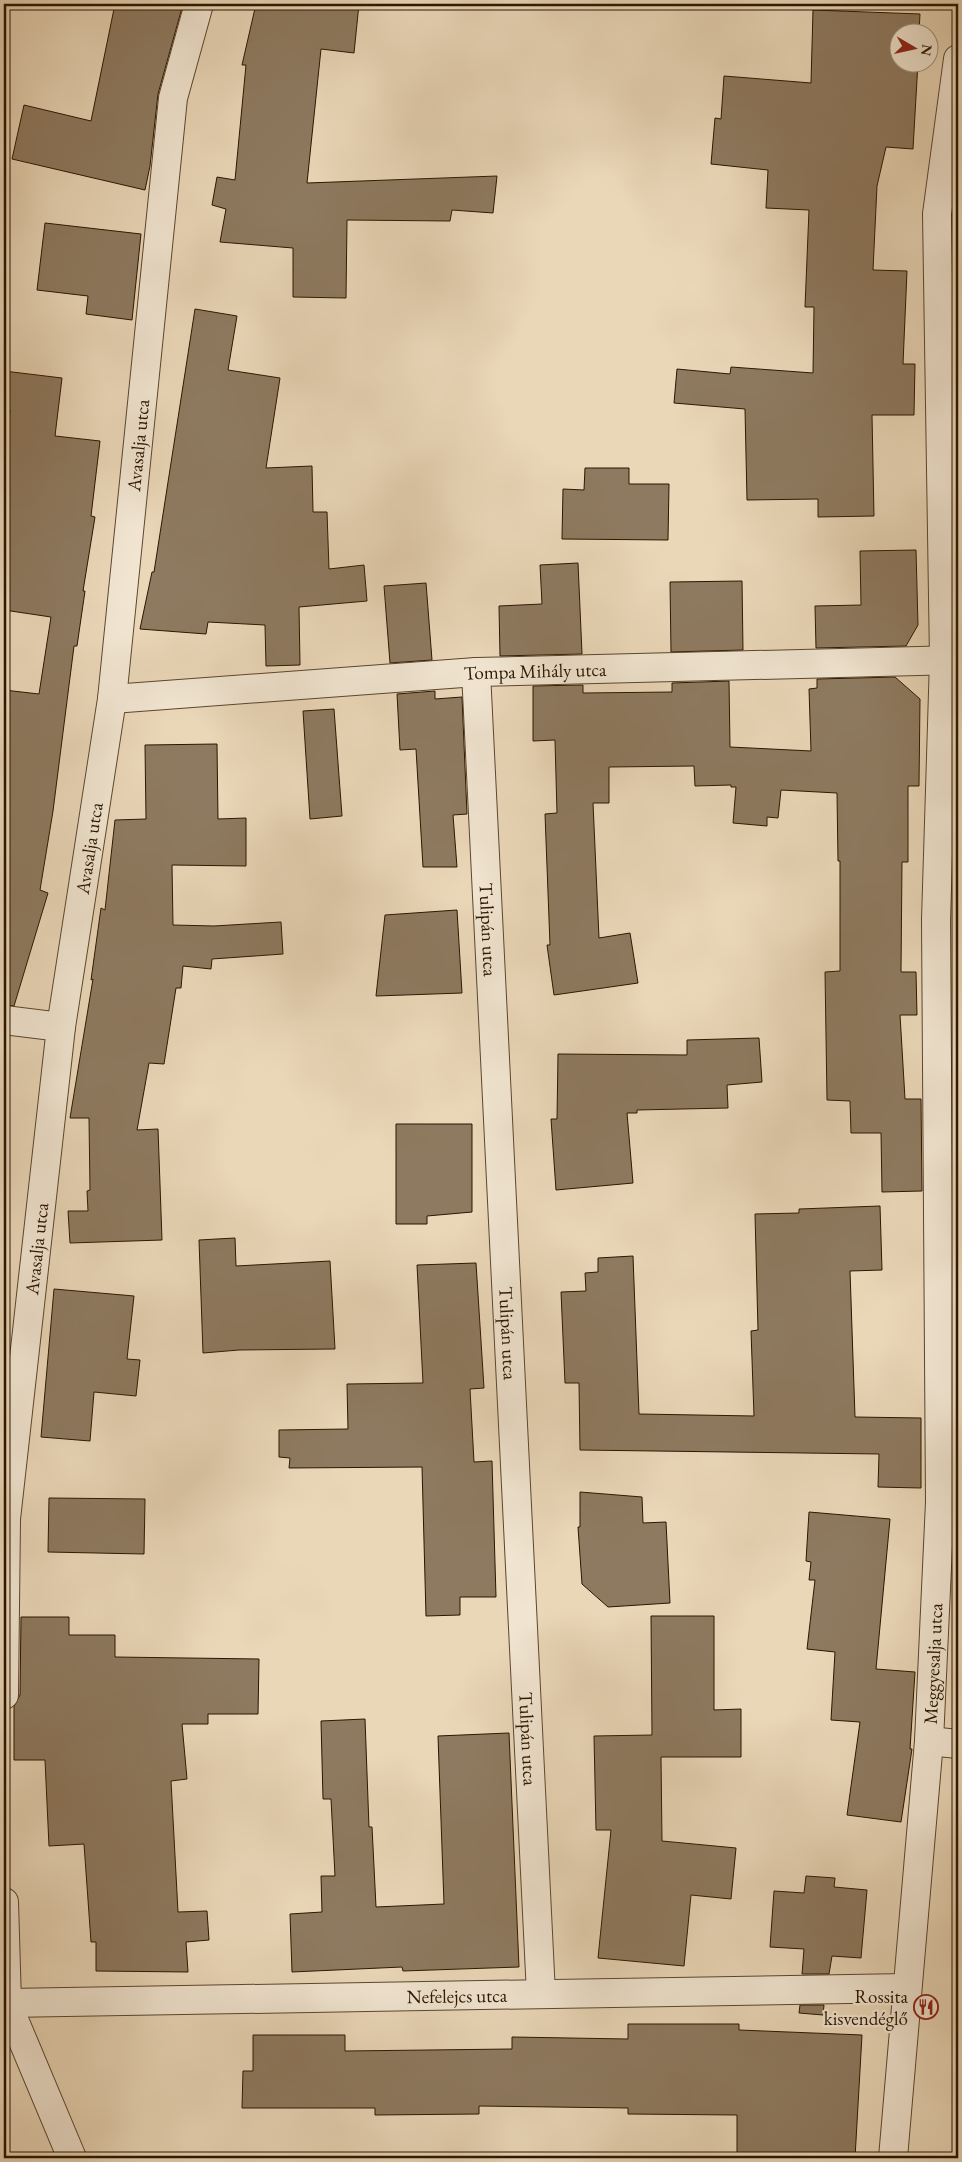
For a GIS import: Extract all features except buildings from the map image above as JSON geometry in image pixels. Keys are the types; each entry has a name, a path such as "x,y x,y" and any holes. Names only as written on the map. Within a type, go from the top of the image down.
{"street":[{"name":"Avasalja utca","path":"4,1695 6,1518 62,1027 112,699 173,98 199,4"},
{"name":"Meggyesalja utca","path":"893,2158 949,1502 936,920 951,660 937,214 958,60"},
{"name":"Tompa Mihály utca","path":"112,699 476,672 951,660"},
{"name":"Tulipán utca","path":"476,672 541,1994"},
{"path":"4,1020 62,1027"},
{"path":"929,1740 958,1744"},
{"path":"4,1902 7,2003 72,2158"},
{"name":"Nefelejcs utca","path":"7,2003 907,1988"}],"place":[{"name":"Rossita kisvendéglő","path":"926,2007"}]}
